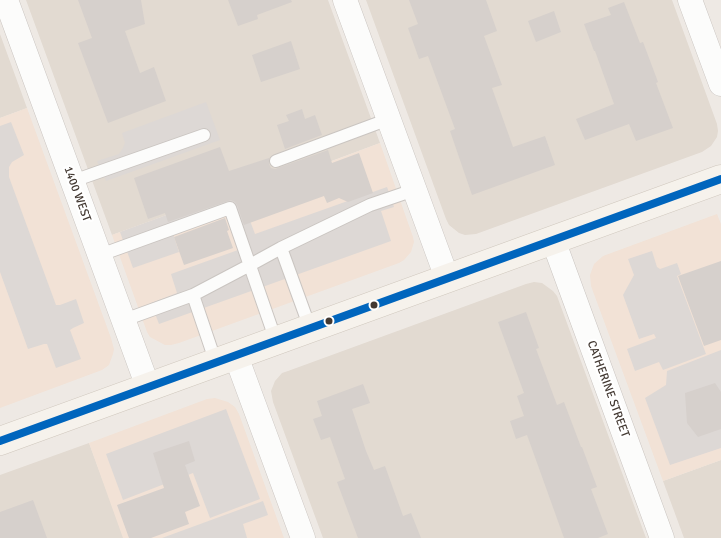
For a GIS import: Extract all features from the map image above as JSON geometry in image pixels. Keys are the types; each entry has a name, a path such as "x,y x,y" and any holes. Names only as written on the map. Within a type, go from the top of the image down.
{"street":[{"name":"1400 WEST","path":"6,0 148,387"},
{"path":"345,0 447,278"},
{"path":"690,0 721,84"},
{"path":"0,441 721,178"},
{"name":"CATHERINE STREET","path":"553,240 662,538"},
{"path":"226,359 303,538"}],"lane":[{"path":"276,160 389,119"},
{"path":"73,181 204,135"},
{"path":"124,320 192,295 281,248 370,205 414,190"},
{"path":"100,255 230,208 276,341"},
{"path":"281,248 310,328"},
{"path":"192,295 226,359"}],"shaded area":[{"path":"26,0 328,0 380,143 240,195 238,189 112,235"},
{"path":"366,0 672,0 717,124 717,137 711,146 702,152 476,234 465,235 459,233 449,225 446,219"},
{"path":"0,34 27,108 0,118"},
{"path":"206,102 220,140 106,181 97,161 119,154 125,143 122,133"},
{"path":"27,108 114,349 109,365 102,370 0,408 0,118"},
{"path":"11,122 24,155 12,162 9,167 9,177 56,305 76,299 84,323 70,330 81,359 56,368 47,344 28,349 0,272 0,126"},
{"path":"380,143 413,237 414,242 411,252 404,260 179,343 165,345 150,337 112,235 238,189 241,195"},
{"path":"387,187 394,207 381,211 391,241 159,324 151,303 177,293 171,274 238,250 226,216 173,234 179,252 133,268 120,232 238,189 255,234"},
{"path":"717,214 721,224 721,460 663,481 591,286 590,275 594,264 603,256"},
{"path":"652,251 657,267 660,269 677,263 681,274 677,276 706,354 663,370 659,362 635,371 627,349 656,338 654,334 639,339 623,295 634,275 628,259"},
{"path":"534,282 542,283 557,296 646,538 323,538 273,402 271,391 275,381 282,373"},
{"path":"721,350 721,448 670,465 645,398 666,385 667,371"},
{"path":"215,398 228,402 235,407 239,414 284,538 123,538 89,443 207,399"},
{"path":"226,409 260,499 210,518 193,473 123,500 106,454"},
{"path":"89,443 124,538 0,538 0,475"},
{"path":"721,460 721,538 684,538 663,481"},
{"path":"263,501 268,515 243,524 247,538 162,538"}],"building":[{"path":"78,0 141,0 145,24 125,31 140,73 154,67 166,101 108,123 78,43 92,38"},
{"path":"228,0 291,0 292,2 257,15 258,19 238,26"},
{"path":"409,0 486,0 497,31 484,36 502,85 492,88 513,147 545,136 555,165 472,195 450,131 455,129 428,56 419,59 408,28 418,24"},
{"path":"624,2 640,43 643,42 673,128 636,141 629,124 585,140 576,119 614,104 584,24 611,15 608,8"},
{"path":"554,11 561,32 536,42 528,21"},
{"path":"291,41 300,69 261,82 252,55"},
{"path":"302,109 305,119 315,115 322,135 285,149 277,125 289,121 286,115"},
{"path":"220,147 229,171 269,158 271,168 275,169 328,150 332,163 359,153 373,193 348,202 339,198 327,203 324,196 244,225 237,205 231,200 168,222 165,213 148,219 134,178"},
{"path":"225,218 233,248 184,265 174,237"},
{"path":"721,261 721,340 704,346 678,276"},
{"path":"526,312 539,348 536,349 557,405 564,402 597,487 591,489 608,534 598,538 564,538 527,435 516,439 510,421 524,416 517,396 524,393 498,322"},
{"path":"715,383 721,392 721,429 698,437 687,423 685,393"},
{"path":"363,384 370,403 352,409 366,451 374,470 385,466 403,516 411,513 421,538 358,538 337,482 345,479 330,437 321,440 313,419 322,416 317,401"},
{"path":"189,441 195,461 185,465 200,506 185,512 189,524 151,538 129,538 117,505 164,488 153,453"},
{"path":"33,500 47,538 0,538 0,512"}],"transit line":[{"path":"0,441 721,179"}]}
